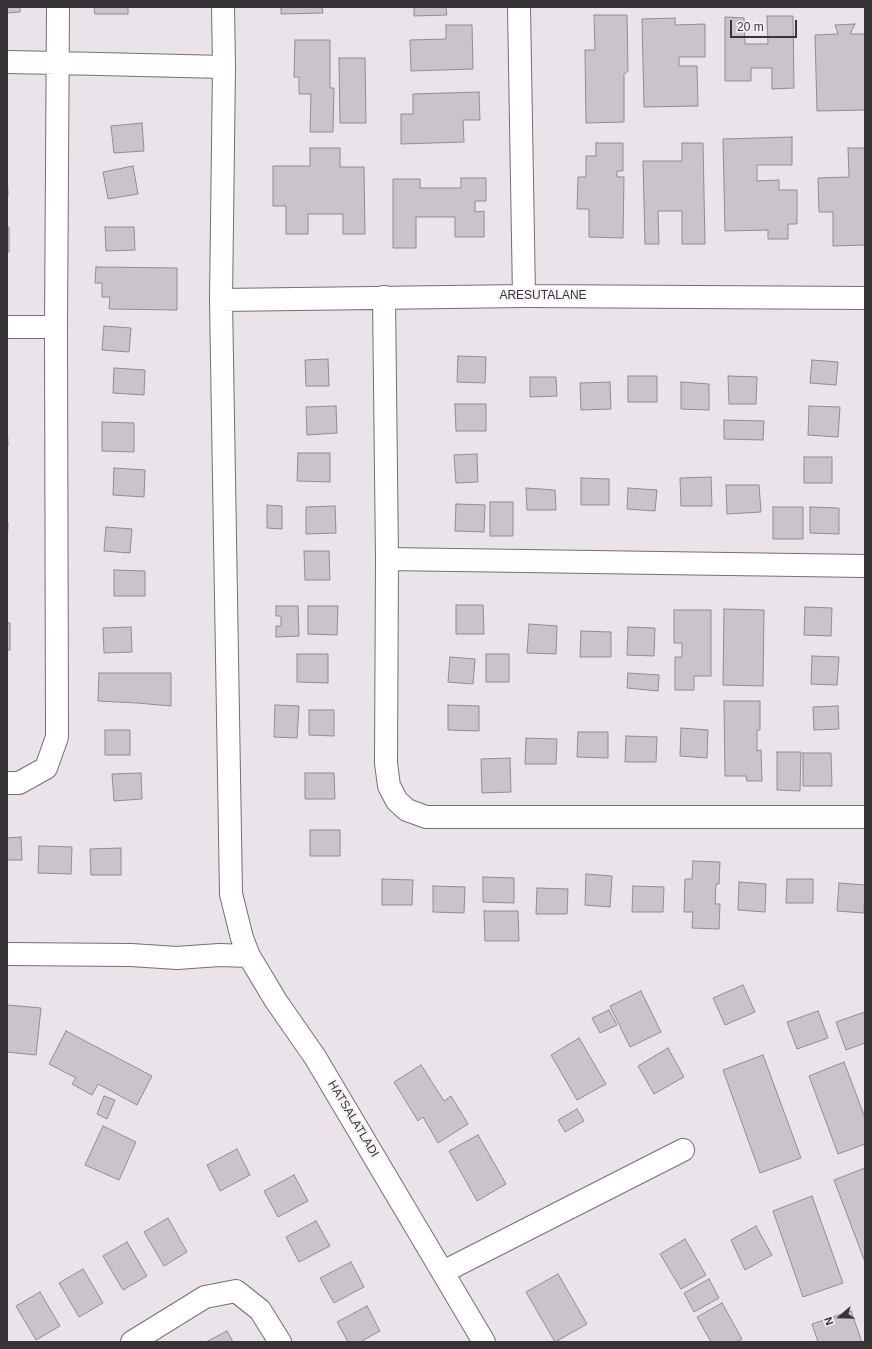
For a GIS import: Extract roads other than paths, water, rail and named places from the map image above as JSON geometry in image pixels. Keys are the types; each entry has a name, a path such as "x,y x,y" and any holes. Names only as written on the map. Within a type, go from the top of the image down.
{"street":[{"path":"7,783 19,783 46,768 57,737 56,327 58,7"},
{"name":"HATSALATLADI","path":"223,7 224,67 221,300 230,894 242,938 249,956 276,1001 315,1057 484,1342"},
{"path":"519,7 524,296"},
{"path":"7,62 224,67"},
{"name":"ARESUTALANE","path":"221,300 524,296 865,298"},
{"path":"384,297 386,763 389,786 397,801 407,810 426,817 865,817"},
{"path":"7,327 56,327"},
{"path":"386,558 865,566"},
{"path":"7,954 110,955 177,958 219,955 249,956"},
{"path":"443,1272 683,1150"},
{"path":"132,1342 205,1297 236,1291 260,1310 280,1342"}]}
